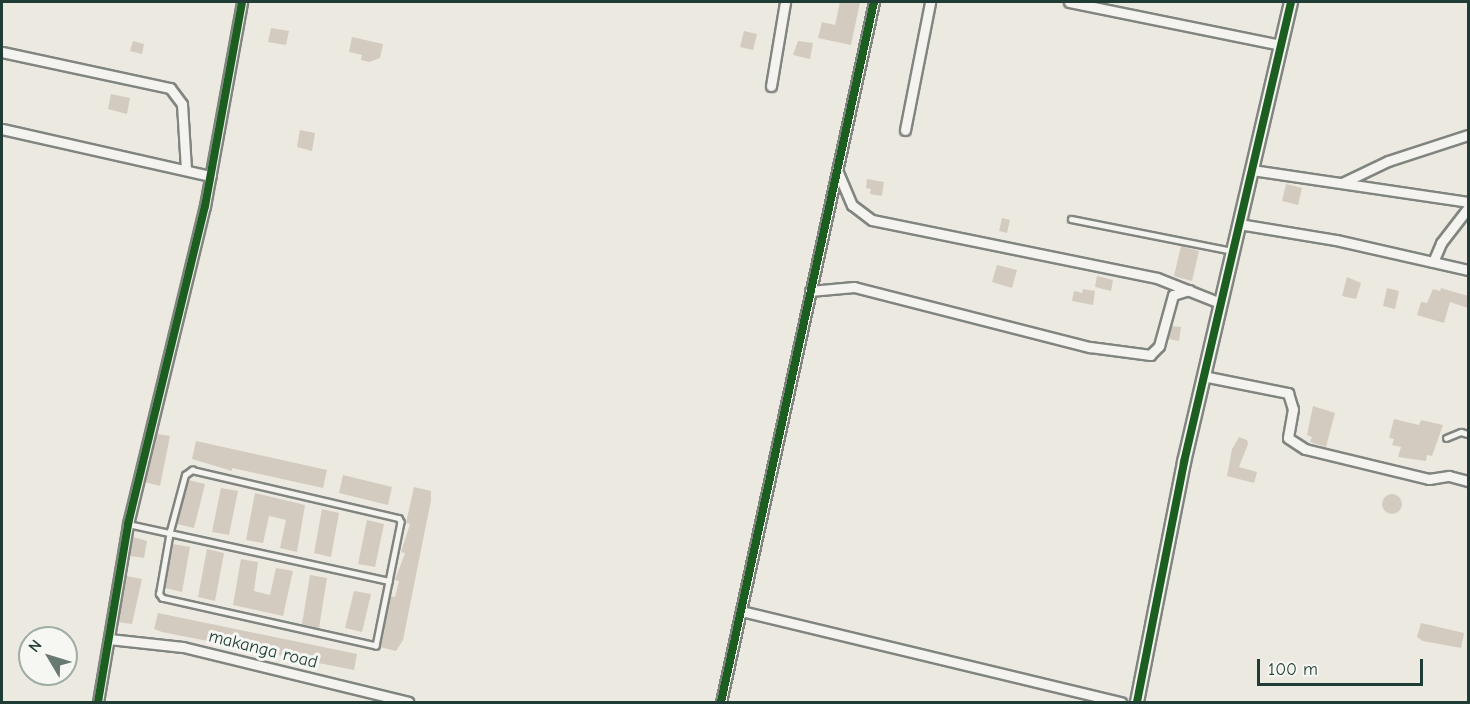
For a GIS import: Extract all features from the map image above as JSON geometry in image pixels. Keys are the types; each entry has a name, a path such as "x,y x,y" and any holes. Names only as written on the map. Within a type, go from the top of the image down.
{"street":[{"path":"98,702 128,524 211,176 242,2"},
{"path":"771,86 785,2"},
{"path":"721,702 874,2"},
{"path":"905,130 930,2"},
{"path":"1069,2 1281,45"},
{"path":"1137,702 1203,376 1291,2"},
{"path":"2,52 170,88 183,114 186,170"},
{"path":"2,129 211,176"},
{"path":"1342,183 1388,161 1468,135"},
{"path":"837,170 852,205 872,220 1157,278 1220,303"},
{"path":"1252,170 1468,202"},
{"path":"1433,262 1441,243 1468,208"},
{"path":"1239,224 1468,270"},
{"path":"810,291 854,287 1090,347 1150,355 1159,345 1173,295 1189,290"},
{"path":"1203,376 1288,393 1293,409 1288,438 1305,449 1429,479 1449,476 1468,482"},
{"path":"741,610 1121,702"},
{"name":"makanga road","path":"109,639 183,647 408,702"}],"lane":[{"path":"1071,219 1232,251"},
{"path":"1446,438 1461,432 1468,434"},
{"path":"192,470 395,515 401,522 378,642 373,647 166,600 159,594 170,531 185,475 192,470"},
{"path":"128,524 170,531 389,581"}],"building":[{"path":"840,2 860,2 851,45 818,38 822,22 835,25"},
{"path":"271,28 289,31 286,45 268,42"},
{"path":"744,31 757,34 753,50 740,47"},
{"path":"352,37 383,44 380,58 369,62 361,60 362,55 349,52"},
{"path":"133,41 144,44 142,54 130,51"},
{"path":"798,41 813,43 810,59 793,55"},
{"path":"111,94 130,98 127,114 108,109"},
{"path":"300,130 315,133 312,151 297,147"},
{"path":"867,179 884,182 882,196 870,194 871,189 866,188"},
{"path":"1286,184 1302,188 1298,205 1282,201"},
{"path":"1002,218 1010,220 1007,233 999,231"},
{"path":"1181,246 1199,251 1192,281 1174,276"},
{"path":"997,265 1017,270 1012,288 992,282"},
{"path":"1097,276 1113,280 1111,291 1095,287"},
{"path":"1347,277 1361,283 1356,299 1342,296"},
{"path":"1387,288 1399,291 1395,309 1383,306"},
{"path":"1441,288 1468,296 1468,308 1450,302 1444,323 1417,315 1421,302 1427,303 1433,289 1440,291"},
{"path":"1083,289 1095,291 1093,305 1072,301 1074,291 1082,293"},
{"path":"1172,326 1181,327 1179,341 1169,339"},
{"path":"1313,406 1335,413 1326,447 1310,442 1312,437 1307,435"},
{"path":"1394,419 1419,425 1421,420 1443,425 1432,456 1427,455 1426,461 1398,457 1401,447 1392,445 1394,439 1389,438"},
{"path":"157,434 170,436 160,486 145,482"},
{"path":"1239,437 1247,440 1248,444 1239,467 1257,472 1254,483 1227,476 1232,449"},
{"path":"196,441 327,470 323,488 232,468 232,471 192,459"},
{"path":"343,475 392,487 388,505 339,493"},
{"path":"188,480 205,484 194,528 177,524"},
{"path":"414,487 431,491 431,500 403,640 396,651 380,647 391,596 395,597 399,581 395,580 405,553 401,552 410,524 406,523"},
{"path":"221,488 238,491 229,535 212,532"},
{"path":"255,493 305,505 297,552 280,548 286,520 269,516 263,543 246,540"},
{"path":"1392,494 1399,497 1402,504 1399,511 1392,514 1385,511 1382,504 1385,497"},
{"path":"322,509 339,513 331,557 314,553"},
{"path":"367,520 384,524 375,567 358,564"},
{"path":"133,537 147,541 144,558 130,556"},
{"path":"173,544 190,547 182,592 165,588"},
{"path":"207,549 224,553 215,601 198,597"},
{"path":"241,559 258,562 254,591 270,595 276,568 293,571 283,616 233,605"},
{"path":"310,575 327,578 319,628 302,624"},
{"path":"126,576 142,579 132,624 118,622"},
{"path":"354,591 371,594 362,632 345,628"},
{"path":"158,613 357,654 354,670 162,632 154,629"},
{"path":"1421,623 1464,633 1461,648 1423,641 1417,637"}],"cycle path":[{"path":"98,702 128,524 205,206 242,2"},
{"path":"721,702 874,2"},
{"path":"1137,702 1184,462 1291,2"}]}
